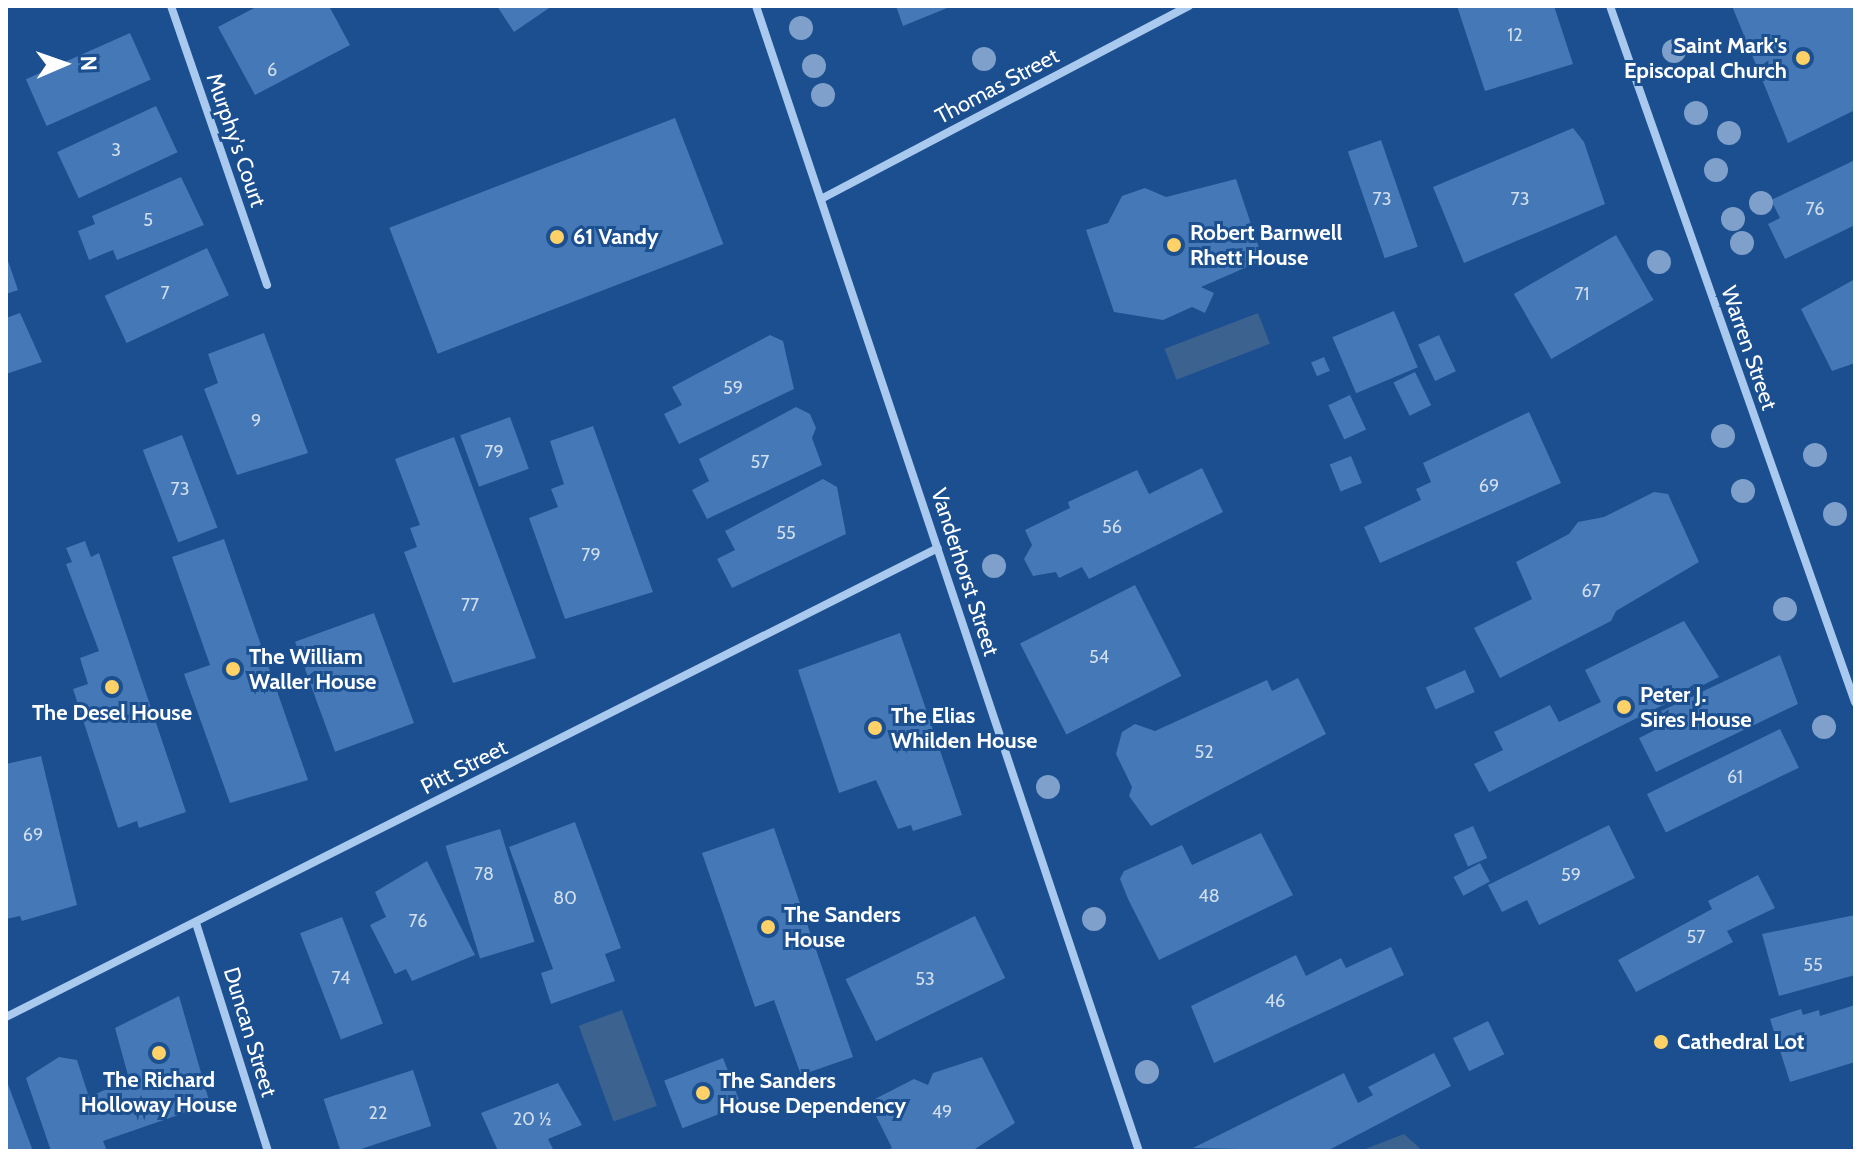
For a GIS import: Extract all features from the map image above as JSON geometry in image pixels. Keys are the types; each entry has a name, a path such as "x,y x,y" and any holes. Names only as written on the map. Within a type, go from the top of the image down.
{"street":[{"name":"Murphy's Court","path":"171,6 267,285"},
{"name":"Vanderhorst Street","path":"756,6 1139,1151"},
{"name":"Thomas Street","path":"821,199 1189,6"},
{"name":"Warren Street","path":"1610,6 1855,702"},
{"name":"Pitt Street","path":"6,1017 938,548"},
{"name":"Duncan Street","path":"196,923 268,1151"}],"water":[{"path":"1258,313 1270,344 1176,380 1165,349"},
{"path":"622,1010 657,1106 614,1122 579,1026"},
{"path":"1404,1134 1423,1151 1360,1151"}],"building":[{"path":"258,6 329,6 350,45 255,95 218,27"},
{"path":"497,6 552,6 514,32"},
{"path":"896,6 952,6 903,26"},
{"path":"1457,6 1554,6 1573,64 1485,91"},
{"name":"Saint Mark's Episcopal Church","path":"1732,6 1855,6 1855,110 1788,143"},
{"path":"130,33 151,80 47,126 26,79"},
{"path":"156,106 178,152 79,198 57,152"},
{"name":"61 Vandy","path":"675,118 723,244 438,354 389,228"},
{"path":"1573,128 1584,142 1605,204 1464,263 1433,187"},
{"path":"1381,140 1418,247 1385,258 1348,151"},
{"path":"1855,160 1855,225 1785,259 1768,224 1780,218 1771,200"},
{"path":"181,177 204,225 117,260 113,250 89,260 78,231 95,224 92,216"},
{"name":"Robert Barnwell Rhett House","path":"1236,179 1263,260 1201,287 1214,293 1205,313 1192,307 1163,320 1114,312 1086,230 1108,223 1122,196 1145,188 1166,197"},
{"path":"1616,235 1654,300 1551,359 1514,294"},
{"path":"207,248 229,295 127,343 105,296"},
{"path":"6,255 18,290 6,294"},
{"path":"1855,279 1855,363 1832,371 1801,309"},
{"path":"1394,311 1418,367 1356,393 1332,337"},
{"path":"20,313 42,362 6,374 6,318"},
{"path":"264,333 308,453 237,475 204,389 218,383 208,354"},
{"path":"770,335 783,341 794,389 679,444 664,414 682,405 672,387"},
{"path":"1439,335 1456,371 1435,381 1418,345"},
{"path":"1324,357 1330,371 1317,376 1311,362"},
{"path":"1415,372 1431,405 1410,416 1393,383"},
{"path":"1350,395 1366,429 1344,440 1328,405"},
{"path":"796,407 810,414 816,428 812,438 822,465 707,519 692,490 709,481 699,459"},
{"path":"1529,412 1561,483 1380,563 1364,527 1421,500 1416,489 1431,482 1423,463"},
{"path":"510,417 529,469 479,487 460,435"},
{"path":"593,426 653,592 565,619 529,518 558,507 551,489 564,484 550,441"},
{"path":"182,435 217,527 178,542 143,450"},
{"path":"454,437 536,658 453,683 404,552 417,547 410,528 420,525 395,459"},
{"path":"1351,456 1362,483 1341,492 1330,465"},
{"path":"1202,468 1223,512 1089,579 1082,567 1059,578 1056,572 1033,576 1024,559 1032,545 1025,530 1070,508 1068,502 1137,470 1149,494"},
{"path":"823,479 837,487 846,534 732,588 717,559 735,550 725,531"},
{"path":"1654,492 1668,494 1699,562 1616,611 1611,621 1500,678 1474,628 1532,599 1516,562 1569,534 1578,522 1604,517"},
{"name":"The William Waller House","path":"224,539 308,780 230,803 184,674 210,665 172,557"},
{"name":"The Desel House","path":"85,541 91,557 99,553 186,812 139,828 137,821 118,828 73,689 88,684 80,658 99,651 66,564 72,562 66,548"},
{"path":"1135,585 1181,676 1066,734 1020,644"},
{"path":"374,613 414,723 335,752 295,642"},
{"name":"Peter J. Sires House","path":"1684,621 1719,677 1489,792 1474,764 1503,750 1494,732 1550,705 1559,722 1601,702 1585,670"},
{"name":"The Elias Whilden House","path":"900,633 962,815 913,831 911,825 898,829 876,780 839,793 798,670"},
{"path":"1780,655 1798,704 1656,772 1639,738 1667,724 1661,711"},
{"path":"1465,670 1475,692 1435,709 1426,687"},
{"path":"1298,678 1326,734 1151,826 1129,796 1132,787 1116,754 1122,732 1135,724 1155,731 1267,680 1272,691"},
{"path":"1780,729 1799,768 1666,833 1647,794"},
{"path":"41,756 77,905 22,921 20,916 6,919 6,764"},
{"path":"575,822 621,948 605,954 615,981 551,1004 541,973 553,969 509,847"},
{"path":"1609,825 1635,878 1539,925 1527,900 1502,912 1488,885"},
{"path":"1473,826 1487,858 1468,867 1454,835"},
{"name":"The Sanders House","path":"774,828 853,1057 801,1075 774,1000 755,1007 702,853"},
{"path":"500,829 534,942 480,959 445,846"},
{"path":"1261,833 1293,895 1159,960 1120,879 1124,871 1182,845 1192,865"},
{"path":"427,861 475,955 412,981 406,969 395,974 370,925 386,917 375,892"},
{"path":"1480,863 1490,882 1463,896 1454,877"},
{"path":"1758,875 1775,908 1727,931 1733,942 1636,992 1618,960 1712,909 1708,901"},
{"path":"1855,915 1855,975 1779,996 1762,934"},
{"path":"975,916 1005,978 876,1041 846,979"},
{"path":"342,917 383,1023 341,1040 300,933"},
{"path":"1391,947 1404,975 1214,1063 1191,1006 1296,955 1306,976 1341,958 1346,968"},
{"name":"The Richard Holloway House","path":"179,996 210,1104 103,1141 107,1151 51,1151 26,1078 59,1057 77,1060 89,1097 129,1079 115,1028"},
{"path":"1855,1005 1855,1062 1790,1082 1770,1019 1801,1009 1803,1015 1819,1010 1820,1016"},
{"path":"1488,1021 1504,1054 1469,1071 1453,1038"},
{"path":"1434,1053 1451,1086 1327,1151 1193,1148 1344,1073 1358,1103 1373,1095 1368,1087"},
{"path":"982,1057 1015,1123 972,1151 885,1151 892,1148 869,1102 914,1079 928,1085 933,1073"},
{"name":"The Sanders House Dependency","path":"723,1058 741,1106 682,1128 664,1081"},
{"path":"413,1070 431,1126 355,1151 340,1151 324,1099"},
{"path":"6,1079 33,1151 6,1151"},
{"path":"558,1083 582,1125 548,1139 554,1151 498,1151 481,1113"}],"place":[{"name":"Saint Mark's Episcopal Church","path":"1803,58"},
{"name":"61 Vandy","path":"557,237"},
{"name":"Robert Barnwell Rhett House","path":"1174,245"},
{"name":"The William Waller House","path":"233,669"},
{"name":"The Desel House","path":"112,687"},
{"name":"Peter J. Sires House","path":"1624,707"},
{"name":"The Elias Whilden House","path":"875,728"},
{"name":"The Sanders House","path":"768,927"},
{"name":"Cathedral Lot","path":"1661,1042"},
{"name":"The Richard Holloway House","path":"159,1053"},
{"name":"The Sanders House Dependency","path":"703,1093"}]}
